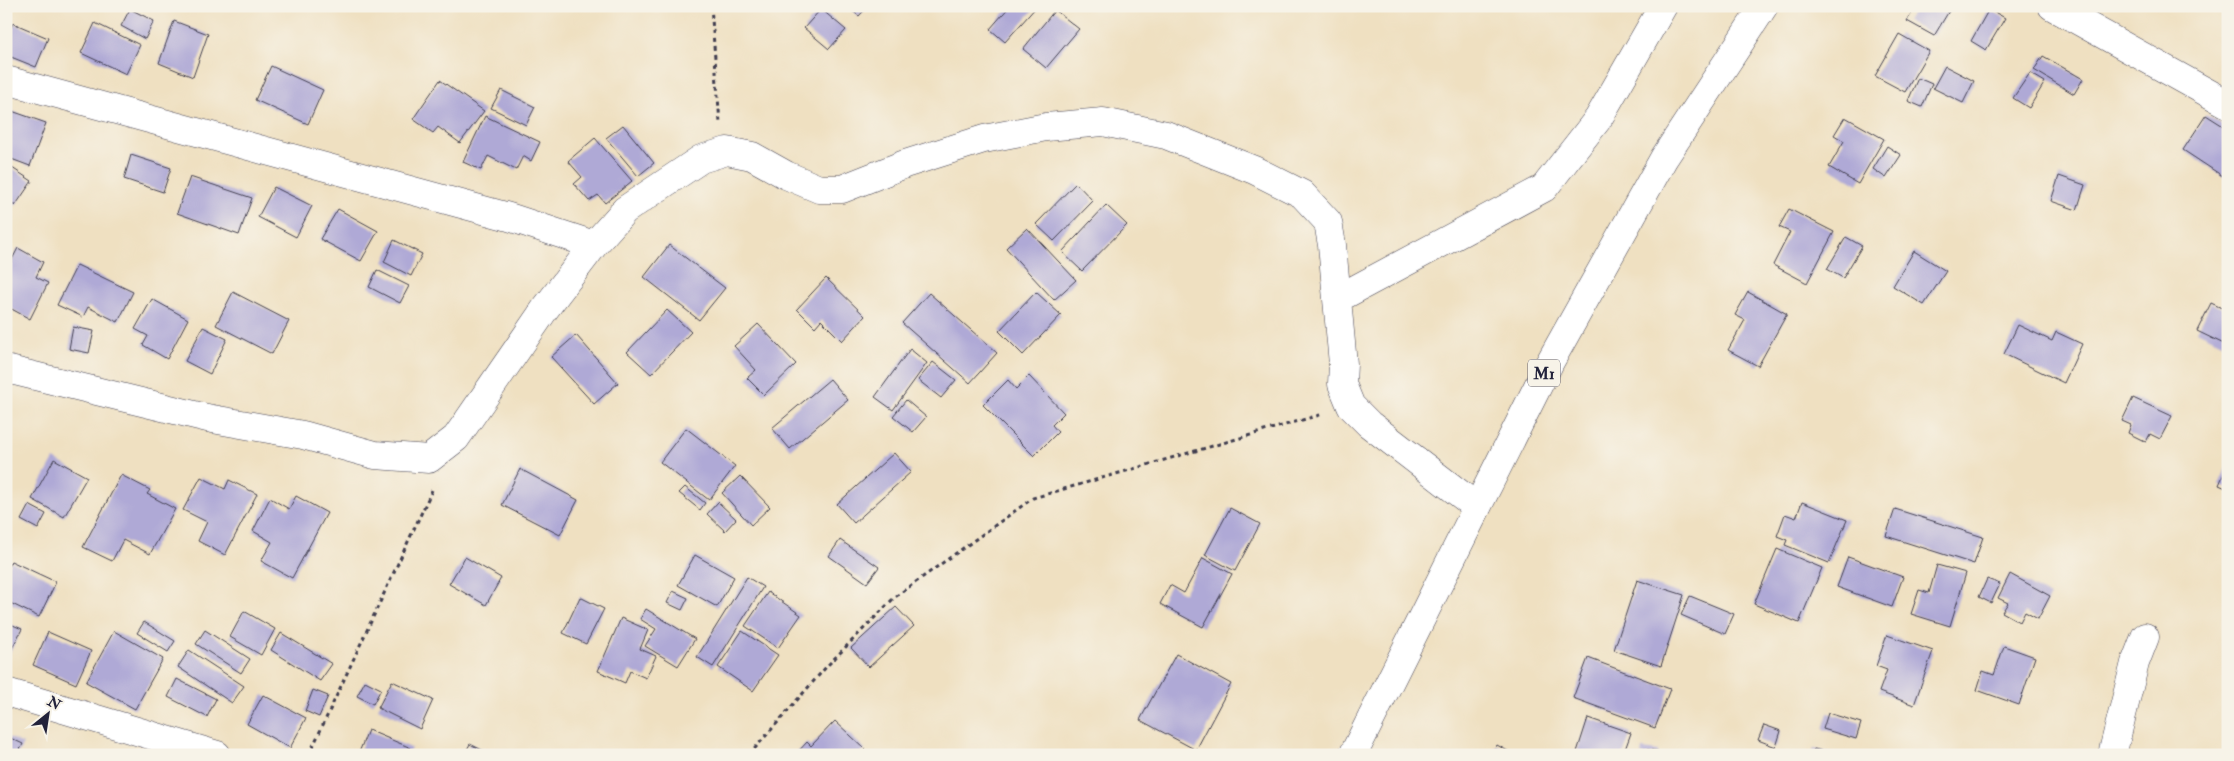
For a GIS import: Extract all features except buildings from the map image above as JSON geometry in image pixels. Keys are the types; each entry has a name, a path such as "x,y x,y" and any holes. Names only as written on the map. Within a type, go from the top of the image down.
{"main road":[{"path":"1337,299 1467,231 1544,188 1598,119 1663,6"},
{"name":"M1","path":"1353,755 1550,362 1664,158 1764,6"},
{"path":"2052,6 2228,104"},
{"path":"6,80 508,217 594,245"},
{"path":"6,369 207,418 303,435 375,455 429,459 456,438 545,308 594,245 625,210 701,159 728,151 752,156 786,176 820,188 842,189 905,164 984,140 1046,126 1104,122 1166,135 1254,170 1302,194 1328,222 1344,364 1342,384 1351,406 1369,424 1477,507"},
{"path":"2112,755 2135,663 2145,637"},
{"path":"6,692 217,755"}],"path":[{"path":"711,6 722,153"},
{"path":"749,755 827,666 895,597 1033,498 1146,463 1351,406"},
{"path":"309,755 435,483"}]}
